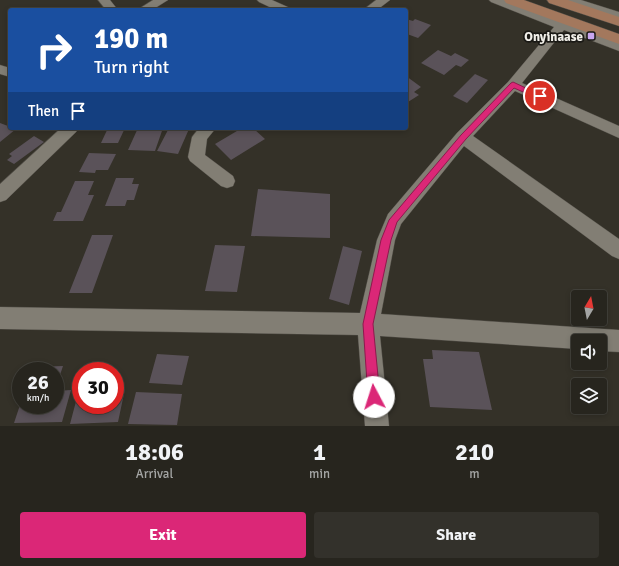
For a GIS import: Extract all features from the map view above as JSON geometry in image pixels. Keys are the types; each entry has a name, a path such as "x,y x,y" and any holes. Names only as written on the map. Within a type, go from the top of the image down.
{"main road":[{"path":"511,0 619,39"},
{"path":"554,0 619,22"}],"street":[{"path":"104,0 110,8"},
{"path":"147,8 162,0"},
{"path":"263,0 281,8"},
{"path":"372,8 384,0"},
{"path":"495,0 619,47"},
{"path":"570,0 619,16"},
{"path":"377,426 368,324 386,240 394,220 464,137 513,85 562,25"},
{"path":"513,85 619,132"},
{"path":"0,195 69,130"},
{"path":"206,130 200,137 196,157 227,181"},
{"path":"464,137 619,250"},
{"path":"0,318 368,324 619,341"}],"building":[{"path":"415,19 431,25 418,38 408,34 408,20 413,21"},
{"path":"438,50 451,56 455,53 469,60 461,67 456,65 444,75 421,63"},
{"path":"475,74 488,80 467,103 453,96"},
{"path":"408,77 421,87 414,92 419,95 408,102"},
{"path":"0,123 8,126 8,130 15,130 0,142"},
{"path":"107,130 124,130 118,143 101,143"},
{"path":"137,130 162,130 155,151 128,150"},
{"path":"168,130 189,130 178,154 157,151"},
{"path":"239,130 255,130 265,139 231,160 215,144"},
{"path":"34,136 44,142 14,164 7,160 12,156 9,154"},
{"path":"89,153 116,154 108,170 96,170 95,173 79,172"},
{"path":"116,178 134,178 132,184 139,184 134,200 127,200 125,206 105,206"},
{"path":"75,181 94,181 88,195 94,195 83,221 53,221 57,212 61,212"},
{"path":"258,189 330,194 330,238 251,236"},
{"path":"92,235 113,235 92,293 69,293"},
{"path":"215,245 245,246 237,292 205,291"},
{"path":"343,246 362,251 349,305 329,299"},
{"path":"432,350 479,352 492,410 430,407 423,359 433,359"},
{"path":"157,354 189,356 182,385 149,383"},
{"path":"64,390 71,390 62,422 14,423 17,414 64,414"},
{"path":"136,392 182,394 177,425 128,424"},
{"path":"73,414 120,414 118,422 70,424"}],"place":[{"name":"Onyinaase","path":"591,36"}],"route":[{"path":"374,397 368,324 386,240 394,220 464,137 513,85 540,96"}]}
